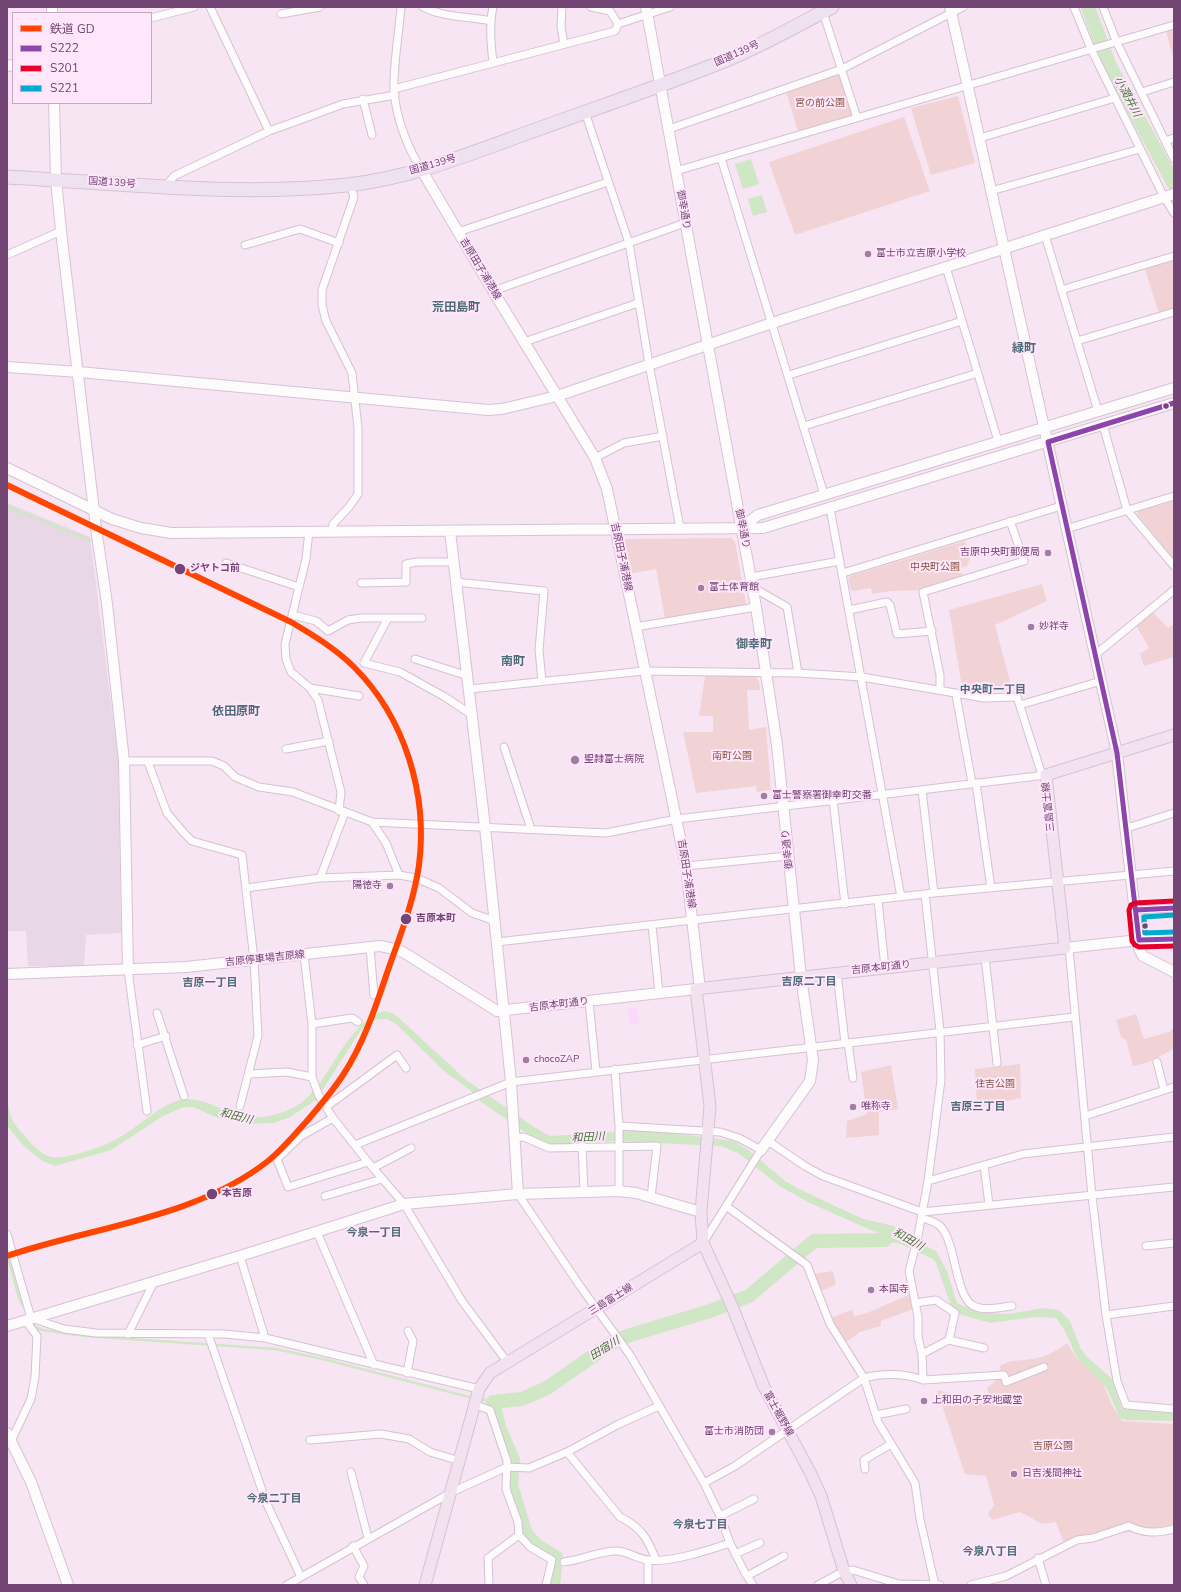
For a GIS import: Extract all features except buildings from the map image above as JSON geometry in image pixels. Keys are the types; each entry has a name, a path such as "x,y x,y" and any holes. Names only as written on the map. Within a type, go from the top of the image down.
{"highway":[{"name":"国道139号","path":"7,177 165,187 292,190 350,184 421,169 460,157 585,112 724,60 827,9"}],"main road":[{"name":"三島富士線","path":"1067,948 1044,775 1174,735"},
{"name":"吉原本町通り","path":"698,989 1067,948"},
{"path":"698,989 710,1106 701,1212 704,1243"},
{"name":"三島富士線","path":"425,1585 477,1398 490,1373 704,1243"},
{"name":"富士裾野線","path":"704,1243 731,1303 764,1387 821,1496 844,1572 851,1585"}],"street":[{"path":"152,18 194,7"},
{"path":"210,7 269,131"},
{"path":"281,14 320,7"},
{"path":"401,7 394,92 399,115 413,157 421,169"},
{"path":"423,7 442,15 471,17 491,21"},
{"path":"493,7 490,41 493,63"},
{"path":"562,7 561,27 564,44"},
{"path":"591,7 610,11 618,24"},
{"path":"165,187 174,176 269,131 343,104 394,92 615,30 618,24 646,11 670,7"},
{"path":"669,129 842,69 951,10 963,7"},
{"path":"1074,7 1091,49 1164,197 1174,213"},
{"path":"1102,7 1117,43 1174,159"},
{"path":"827,9 842,69 857,118"},
{"path":"951,10 1117,753 1127,828 1139,949 1143,956 1174,972"},
{"path":"646,11 660,84"},
{"path":"676,171 968,84 1117,43 1174,25"},
{"path":"1142,92 1174,82"},
{"name":"御幸通り","path":"660,84 756,607 777,745 801,977 810,1048 813,1060 810,1081 759,1152"},
{"path":"980,138 1115,98"},
{"path":"363,100 372,134"},
{"path":"54,104 56,179 61,231 79,372 94,510 107,604 124,761 128,970 147,1111"},
{"path":"585,112 628,243 680,528"},
{"path":"1165,141 1174,138"},
{"path":"991,191 1140,149"},
{"path":"721,158 789,375 824,494"},
{"name":"吉原田子浦港線","path":"421,169 493,291 595,458 607,489 614,529 636,626 644,671 686,866 693,921 698,989"},
{"path":"458,232 608,182"},
{"path":"333,531 333,524 350,506 358,494 356,397 352,373 326,321 322,305 323,284 339,243 354,197 350,184"},
{"path":"7,367 79,372 488,410 508,408 557,396 772,323 1174,194"},
{"path":"493,291 685,223"},
{"path":"245,245 300,229 339,243"},
{"path":"7,255 61,231"},
{"path":"1045,235 1098,411"},
{"path":"1061,290 1174,256"},
{"path":"946,267 998,441"},
{"path":"524,342 638,303"},
{"path":"1077,342 1174,312"},
{"path":"789,375 962,321"},
{"path":"804,426 978,373"},
{"path":"742,527 758,515 1174,388"},
{"path":"7,468 112,519 141,528 172,533 763,528 1174,403"},
{"path":"1103,425 1128,510 1174,566"},
{"path":"595,458 624,443 663,436"},
{"path":"1066,529 1174,496"},
{"path":"842,573 1061,506"},
{"path":"830,508 901,897"},
{"path":"940,689 940,675 932,631 922,592 1024,561 1010,521"},
{"path":"309,531 306,559 285,644 286,659 291,672 310,688 318,700 341,792 342,812 320,878"},
{"path":"450,531 455,582 470,689 495,921 511,1082 518,1194 619,1339 704,1483 720,1516 730,1543 753,1585"},
{"path":"752,582 840,561"},
{"path":"361,583 406,582 406,564 417,562 453,562"},
{"path":"226,563 299,587"},
{"path":"455,582 544,591 540,650 542,681"},
{"path":"752,582 787,607 798,673"},
{"path":"1095,655 1174,590"},
{"path":"849,610 887,602 890,605 897,634 932,631"},
{"path":"636,626 756,607"},
{"path":"293,615 316,621 328,631 348,620 422,618"},
{"path":"388,618 364,663 400,672 445,697 472,715"},
{"path":"415,659 468,676"},
{"path":"124,761 212,761 224,766 234,777 259,786 293,792 342,812 372,822 421,826 485,826 606,832 677,819 1044,775 1017,697 984,698 956,694 940,689 862,677 766,672 644,671 470,689"},
{"path":"1020,705 1101,681"},
{"path":"310,688 359,696"},
{"path":"956,694 974,783 991,888"},
{"path":"286,748 329,741"},
{"path":"504,747 531,829"},
{"path":"148,762 167,813 192,841 231,854 242,855 254,960 258,1036 240,1106"},
{"path":"922,790 934,893"},
{"path":"833,800 845,904"},
{"path":"1127,828 1174,813"},
{"path":"372,822 386,843 399,875"},
{"path":"686,866 788,856"},
{"path":"497,942 652,926 934,893 1174,871"},
{"path":"246,888 320,878 399,875 416,878 439,888 472,913 495,921"},
{"path":"923,1380 922,1354 918,1337 915,1303 909,1271 915,1252 928,1181 941,1080 940,1031 934,963 925,894"},
{"path":"878,900 885,968"},
{"path":"1136,910 1174,908"},
{"path":"652,926 659,993"},
{"name":"吉原本町通り","path":"1067,948 1139,940 1174,939"},
{"name":"吉原停車場吉原線","path":"7,974 186,967 380,946 395,949 497,1011 504,1011"},
{"path":"370,947 374,995"},
{"path":"1067,948 1092,1196 1106,1315 1117,1381 1126,1405 1174,1409"},
{"path":"304,955 312,1024 312,1080 319,1096 333,1118 404,1204 462,1301 508,1363"},
{"path":"985,957 997,1063"},
{"path":"837,973 853,1078"},
{"name":"吉原本町通り","path":"504,1011 698,989"},
{"path":"589,1001 596,1071"},
{"path":"157,1013 166,1036 184,1096"},
{"path":"355,1145 511,1082 596,1071 810,1048 940,1031 1074,1017"},
{"path":"312,1024 352,1018 358,1022"},
{"path":"137,1045 166,1036"},
{"path":"326,1107 397,1055 406,1068"},
{"path":"1157,1062 1164,1090"},
{"path":"616,1069 619,1128 619,1191"},
{"path":"249,1074 287,1072 312,1080"},
{"path":"1085,1116 1174,1087"},
{"path":"333,1118 301,1136 277,1159 288,1187 368,1162"},
{"path":"619,1128 708,1138 720,1132 739,1138 759,1152 704,1243"},
{"path":"515,1138 524,1137 549,1148 619,1144 657,1146 651,1197"},
{"path":"928,1181 1023,1154 1088,1148 1174,1137"},
{"path":"768,1141 823,1176 922,1215 942,1227 952,1250 962,1289 972,1305 984,1308 1012,1306"},
{"path":"582,1146 584,1191"},
{"path":"373,1168 411,1148"},
{"path":"984,1165 989,1205"},
{"path":"325,1196 382,1179"},
{"path":"922,1215 989,1205 1174,1187"},
{"path":"7,1326 240,1256 404,1204 518,1194 619,1191 636,1192 701,1212"},
{"path":"726,1206 807,1265 810,1270 830,1324 864,1378 876,1415 891,1444 915,1483 920,1519 935,1585"},
{"path":"317,1232 374,1365"},
{"path":"7,1234 28,1319 36,1336 35,1377 31,1399 9,1437 31,1482 68,1585"},
{"path":"1146,1246 1174,1243"},
{"path":"240,1256 265,1338"},
{"path":"128,1334 154,1282"},
{"path":"915,1303 936,1300 955,1313 949,1340"},
{"path":"1106,1315 1174,1306"},
{"path":"28,1319 64,1328 96,1333 208,1334 265,1338 407,1373 477,1398 490,1410 507,1467 506,1489 518,1522 520,1534 530,1547 552,1560 546,1585"},
{"path":"407,1373 413,1341 408,1331"},
{"path":"208,1334 266,1502 301,1577"},
{"path":"922,1354 949,1340 984,1348"},
{"path":"704,1483 735,1466 864,1378 874,1375 895,1375 913,1376 923,1380 1004,1375 1006,1382 1044,1367"},
{"path":"287,1585 353,1546 452,1492 507,1467 529,1468 567,1452 619,1424 659,1406"},
{"path":"876,1415 906,1409"},
{"path":"310,1440 381,1434 409,1439 430,1452 460,1461"},
{"path":"865,1469 864,1460 891,1444"},
{"path":"567,1452 620,1517 640,1530 648,1540 652,1560 648,1585"},
{"path":"351,1472 368,1538"},
{"path":"720,1516 754,1499"},
{"path":"971,1585 1006,1576 1038,1558 1077,1540 1093,1538 1130,1526 1139,1532 1174,1530"},
{"path":"489,1585 488,1558 520,1534"},
{"path":"564,1562 580,1560 616,1551 629,1553 652,1560 684,1557 730,1543"},
{"path":"736,1554 760,1543"},
{"path":"353,1546 364,1566 359,1577 364,1585"},
{"path":"747,1576 784,1556"},
{"path":"1038,1558 1046,1585"},
{"path":"818,1585 844,1572 852,1570 899,1584 940,1585"}],"shaded area":[{"path":"7,503 90,537 118,759 121,933 86,935 84,966 28,966 26,931 7,931"},
{"path":"628,1008 637,1008 639,1024 629,1025"}],"green space":[{"path":"1174,29 1174,61 1166,31"},
{"name":"宮の前公園","path":"841,71 854,116 799,135 786,91"},
{"path":"958,96 975,163 931,175 911,108"},
{"path":"904,117 930,191 795,235 769,162"},
{"path":"1174,260 1174,309 1159,314 1145,269"},
{"path":"1174,501 1174,560 1138,515 1138,511"},
{"name":"富士体育館","path":"731,538 735,542 746,603 744,605 665,618 656,569 628,574 622,543 626,539"},
{"name":"中央町公園","path":"965,541 970,558 967,566 960,568 963,578 921,590 891,591 872,594 871,588 851,591 848,579 850,576"},
{"path":"1042,584 1047,601 995,625 1013,693 962,687 949,610"},
{"path":"1153,612 1168,628 1173,625 1174,657 1144,666 1140,654 1149,648 1136,625"},
{"name":"南町公園","path":"705,676 755,676 759,681 760,690 747,690 749,730 766,727 771,790 757,792 756,786 696,793 683,732 713,732 713,716 699,716"},
{"path":"1136,1014 1144,1039 1169,1032 1174,1028 1174,1049 1149,1062 1133,1066 1126,1040 1121,1037 1116,1020"},
{"name":"住吉公園","path":"1020,1064 1021,1098 977,1107 975,1069"},
{"path":"891,1065 898,1109 879,1112 879,1135 846,1138 847,1121 867,1114 861,1072"},
{"path":"833,1271 836,1285 821,1291 815,1274"},
{"path":"911,1294 913,1309 881,1321 881,1326 860,1332 845,1343 832,1317 852,1310 854,1316 867,1313"},
{"name":"吉原公園","path":"1067,1343 1077,1359 1100,1375 1111,1403 1122,1421 1174,1424 1174,1526 1063,1541 1056,1522 1042,1524 1020,1512 992,1520 988,1514 994,1505 986,1476 965,1474 937,1390 991,1403 987,1388 1001,1376 1000,1366 1012,1361 1042,1357"}],"water":[{"path":"751,159 759,184 743,189 735,164"},
{"path":"762,195 767,212 753,216 748,199"},
{"name":"和田川","path":"383,1011 392,1013 399,1018 465,1079 534,1127 550,1136 647,1130 734,1141 751,1152 785,1181 801,1190 863,1219 894,1226 911,1239 936,1251 947,1271 957,1303 977,1312 1008,1314 1043,1308 1059,1310 1070,1321 1081,1349 1087,1357 1112,1379 1122,1409 1174,1412 1174,1421 1125,1420 1120,1418 1106,1387 1077,1358 1064,1329 1056,1318 1034,1317 990,1323 959,1314 951,1306 936,1263 933,1259 898,1243 866,1242 866,1239 895,1238 873,1231 810,1203 781,1187 738,1153 721,1146 615,1141 550,1145 539,1142 477,1099 470,1090 444,1071 396,1024 387,1019 374,1020 361,1030 316,1100 290,1117 274,1123 247,1124 218,1118 193,1107 184,1107 163,1116 111,1150 55,1166 42,1161 24,1146 7,1125 7,1097 12,1118 20,1131 42,1153 47,1156 57,1157 69,1156 111,1142 129,1132 162,1108 179,1100 194,1099 245,1117 264,1117 283,1112 300,1104 307,1098 320,1083 355,1032 372,1016"},
{"path":"529,1534 538,1545 558,1555 560,1561 555,1585 551,1585 556,1562 555,1557 542,1551 531,1543 525,1536"}],"waterway":[{"name":"小潤井川","path":"1088,7 1109,64 1174,184"},
{"path":"7,507 90,540"},
{"name":"田宿川","path":"553,1585 556,1557 537,1546 526,1534 511,1485 513,1460 499,1427 493,1402 522,1399 547,1388 613,1342 627,1336 710,1311 749,1296 814,1241 885,1240"},
{"path":"7,1254 19,1298 26,1311"},
{"path":"31,1320 35,1327 42,1330 85,1336 276,1349 327,1360 473,1398"},
{"path":"480,1399 493,1402"}],"rail line":[{"name":"GD","path":"7,485 291,622 340,654 372,687 387,709 399,733 409,758 416,785 420,811 421,838 417,878 410,905 369,1024 343,1075 311,1116 283,1147 268,1161 240,1180 209,1196 142,1219 7,1256"}],"transit line":[{"name":"S222","path":"1139,940 1117,753 1048,442 1174,403"},
{"name":"S201","path":"1174,901 1135,903 1131,905 1129,910 1132,941 1135,945 1139,947 1174,946"},
{"name":"S222","path":"1136,910 1174,908"},
{"name":"S221","path":"1174,915 1144,917 1145,933 1174,932"},
{"name":"S222","path":"1139,940 1174,939"}],"place":[{"name":"富士市立吉原小学校","path":"868,254"},
{"name":"吉原中央町郵便局","path":"1048,553"},
{"name":"ジヤトコ前","path":"180,569"},
{"name":"富士体育館","path":"701,588"},
{"name":"妙祥寺","path":"1031,627"},
{"name":"聖隷富士病院","path":"575,760"},
{"name":"富士警察署御幸町交番","path":"764,796"},
{"name":"陽徳寺","path":"390,886"},
{"name":"吉原本町","path":"406,919"},
{"name":"chocoZAP","path":"526,1060"},
{"name":"唯称寺","path":"853,1107"},
{"name":"本吉原","path":"212,1194"},
{"name":"本国寺","path":"871,1290"},
{"name":"上和田の子安地蔵堂","path":"924,1401"},
{"name":"富士市消防団","path":"772,1432"},
{"name":"日吉浅間神社","path":"1014,1474"}],"district":[{"name":"荒田島町","path":"456,308"},
{"name":"緑町","path":"1024,349"},
{"name":"御幸町","path":"754,645"},
{"name":"南町","path":"513,662"},
{"name":"中央町一丁目","path":"993,690"},
{"name":"依田原町","path":"236,712"},
{"name":"吉原二丁目","path":"809,982"},
{"name":"吉原一丁目","path":"210,983"},
{"name":"吉原三丁目","path":"978,1107"},
{"name":"今泉一丁目","path":"374,1233"},
{"name":"今泉二丁目","path":"274,1499"},
{"name":"今泉七丁目","path":"700,1525"},
{"name":"今泉八丁目","path":"990,1552"}]}
